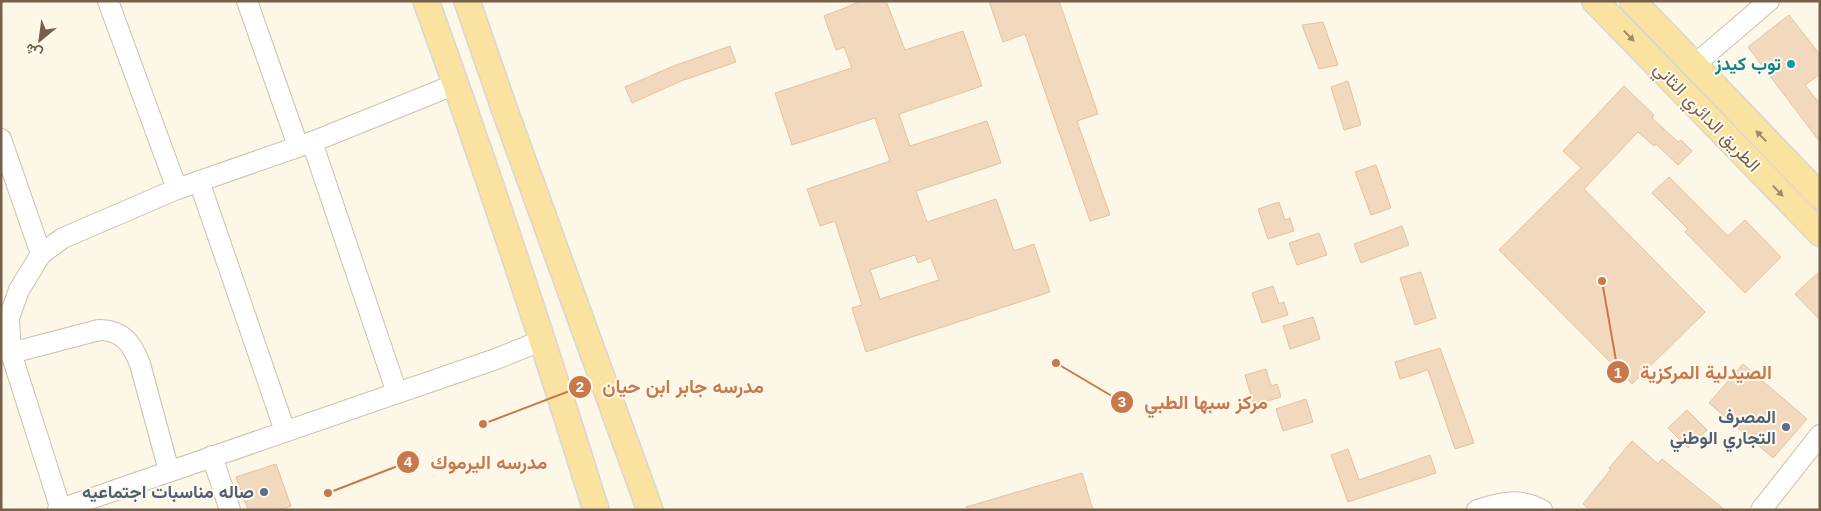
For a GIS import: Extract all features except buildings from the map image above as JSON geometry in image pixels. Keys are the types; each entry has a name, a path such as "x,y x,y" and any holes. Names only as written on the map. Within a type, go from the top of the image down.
{"main road":[{"path":"426,1 469,118 543,340 596,510"},
{"path":"467,1 650,510"},
{"name":"الطريق الدائري الثاني","path":"1595,1 1820,233"},
{"name":"الطريق الدائري الثاني","path":"1633,1 1693,66 1820,196"},
{"path":"469,118 504,108"}],"street":[{"path":"108,1 177,189"},
{"path":"247,1 305,144 397,393"},
{"path":"1693,66 1769,1"},
{"path":"456,84 305,144 177,189 63,238 41,254 19,290 5,319 12,353 60,509 397,393 543,340"},
{"path":"1,139 41,254"},
{"path":"198,182 285,431"},
{"path":"12,353 98,330 110,330 121,334 135,351 140,364 169,471"},
{"path":"1761,510 1817,446"},
{"path":"212,456 230,510"},
{"path":"1477,510 1507,501 1520,502 1542,510"}],"place":[{"name":"توب كيدز","path":"1791,64"},
{"name":"الصيدلية المركزية","path":"1602,281"},
{"name":"مركز سبها الطبي","path":"1056,363"},
{"name":"مدرسه جابر ابن حيان","path":"483,424"},
{"name":"المصرف التجاري الوطني","path":"1786,427"},
{"name":"صاله مناسبات اجتماعيه","path":"264,492"},
{"name":"مدرسه اليرموك","path":"328,493"}]}
